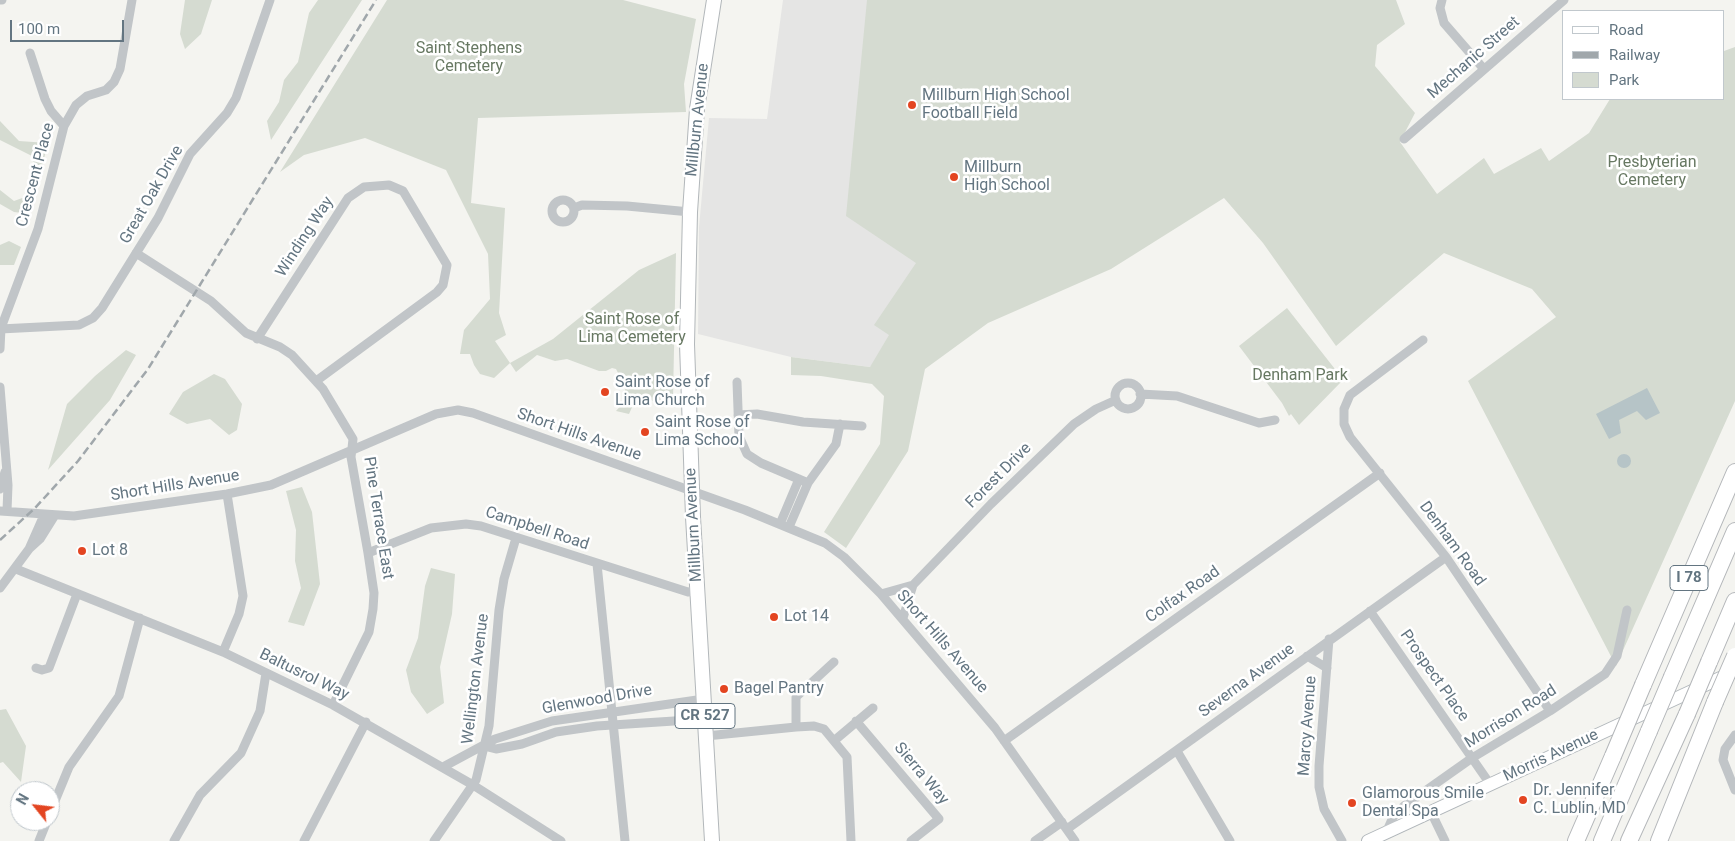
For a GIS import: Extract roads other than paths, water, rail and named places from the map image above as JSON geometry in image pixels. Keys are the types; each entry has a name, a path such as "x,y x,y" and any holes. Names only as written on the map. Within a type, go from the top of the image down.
{"highway":[{"name":"I 78","path":"1576,841 1735,472"},
{"name":"I 78","path":"1602,841 1735,531"},
{"path":"1629,841 1649,801 1735,601"},
{"path":"1659,841 1735,656"},
{"path":"1637,841 1647,816 1649,801"}],"main road":[{"name":"Millburn Avenue","path":"712,841 697,591 687,344 690,212 697,109 714,0"},
{"name":"Morris Avenue","path":"1368,841 1735,671"}],"street":[{"name":"Crescent Place","path":"0,349 1,328 38,229 64,126 76,105 87,96 106,90 114,82 120,69 132,0"},
{"name":"Great Oak Drive","path":"1,328 68,326 87,323 102,308 158,218 190,154 227,113 236,98 270,0"},
{"name":"Mechanic Street","path":"1404,139 1564,0"},
{"path":"1441,4 1444,22 1484,68"},
{"path":"30,53 45,99 51,111 64,126"},
{"name":"Winding Way","path":"258,339 348,198 364,187 389,185 403,191 447,265 442,285 437,292 316,381"},
{"path":"574,208 582,205 627,206 690,212"},
{"name":"Pine Terrace East","path":"136,254 211,301 246,333 280,347 292,355 316,381 354,439 351,457 374,593 369,632 333,705"},
{"name":"Denham Road","path":"1423,340 1350,395 1344,409 1347,431 1446,557 1550,711"},
{"path":"737,382 739,436 747,454 761,463 808,483"},
{"name":"Forest Drive","path":"903,618 912,585 997,497 1074,424 1096,409 1116,400 1115,392 1123,384 1134,384 1140,394 1178,396 1259,423 1275,420"},
{"path":"0,387 8,485 3,511"},
{"path":"1116,400 1121,406 1132,408 1139,402 1140,394"},
{"name":"Short Hills Avenue","path":"3,511 74,516 227,494 271,485 436,414 452,410 464,411 692,490 785,525 825,543 844,557 903,618 1004,741 1075,841"},
{"path":"738,416 757,414 794,421 862,426"},
{"path":"785,525 808,483 836,444 840,424"},
{"path":"0,489 6,469"},
{"name":"Colfax Road","path":"1004,741 1380,473"},
{"path":"785,525 799,479"},
{"path":"223,652 240,614 243,596 227,494"},
{"path":"0,588 16,569 29,549 44,515"},
{"path":"29,549 40,539 56,515"},
{"name":"Campbell Road","path":"368,553 431,528 454,524 481,526 688,592 697,591"},
{"name":"Wellington Avenue","path":"434,841 472,785 484,746 489,726 499,610 504,579 516,538"},
{"name":"Severna Avenue","path":"1035,841 1065,825 1177,750 1446,557"},
{"path":"597,564 625,841"},
{"name":"Baltusrol Way","path":"16,569 223,652 333,705 366,722 472,785 548,837 561,841"},
{"name":"Forest Drive","path":"881,594 912,585"},
{"path":"36,668 42,670 49,668 77,594"},
{"name":"Prospect Place","path":"1370,610 1490,784"},
{"name":"Morrison Road","path":"1386,833 1393,817 1404,806 1472,758 1550,711 1605,674 1611,667 1619,647 1627,610"},
{"path":"60,789 69,767 119,696 140,618"},
{"name":"Marcy Avenue","path":"1330,639 1319,766 1319,787 1324,809 1342,841"},
{"name":"Marcy Avenue","path":"1307,656 1327,668"},
{"path":"796,727 796,697 834,662"},
{"path":"174,841 200,795 241,753 260,711 266,673"},
{"name":"Glenwood Drive","path":"484,746 495,739 552,721 704,699"},
{"path":"834,740 873,708"},
{"name":"Glenwood Drive","path":"484,746 496,749 522,744 556,732 614,724 705,719"},
{"name":"Sierra Way","path":"856,721 939,819 911,841"},
{"path":"304,841 366,722"},
{"path":"706,736 796,727 820,727 834,740 846,757 851,841"},
{"path":"1735,735 1725,750 1723,760 1735,790"},
{"path":"443,768 484,746"},
{"path":"1177,750 1230,841"},
{"path":"1431,812 1446,841"}],"railway":[{"path":"0,540 35,508 78,461 148,369 376,0"}],"place":[{"name":"Millburn High School Football Field","path":"912,105"},
{"name":"Millburn High School","path":"954,177"},
{"name":"Saint Rose of Lima Church","path":"605,392"},
{"name":"Saint Rose of Lima School","path":"645,432"},
{"name":"Lot 8","path":"82,551"},
{"name":"Lot 14","path":"774,617"},
{"name":"Bagel Pantry","path":"724,689"},
{"name":"Dr. Jennifer C. Lublin, MD","path":"1523,800"},
{"name":"Glamorous Smile Dental Spa","path":"1352,803"}],"park label":[{"name":"Saint Stephens Cemetery","path":"469,58"},
{"name":"Presbyterian Cemetery","path":"1652,172"},
{"name":"Saint Rose of Lima Cemetery","path":"632,329"},
{"name":"Denham Park","path":"1300,376"}]}
